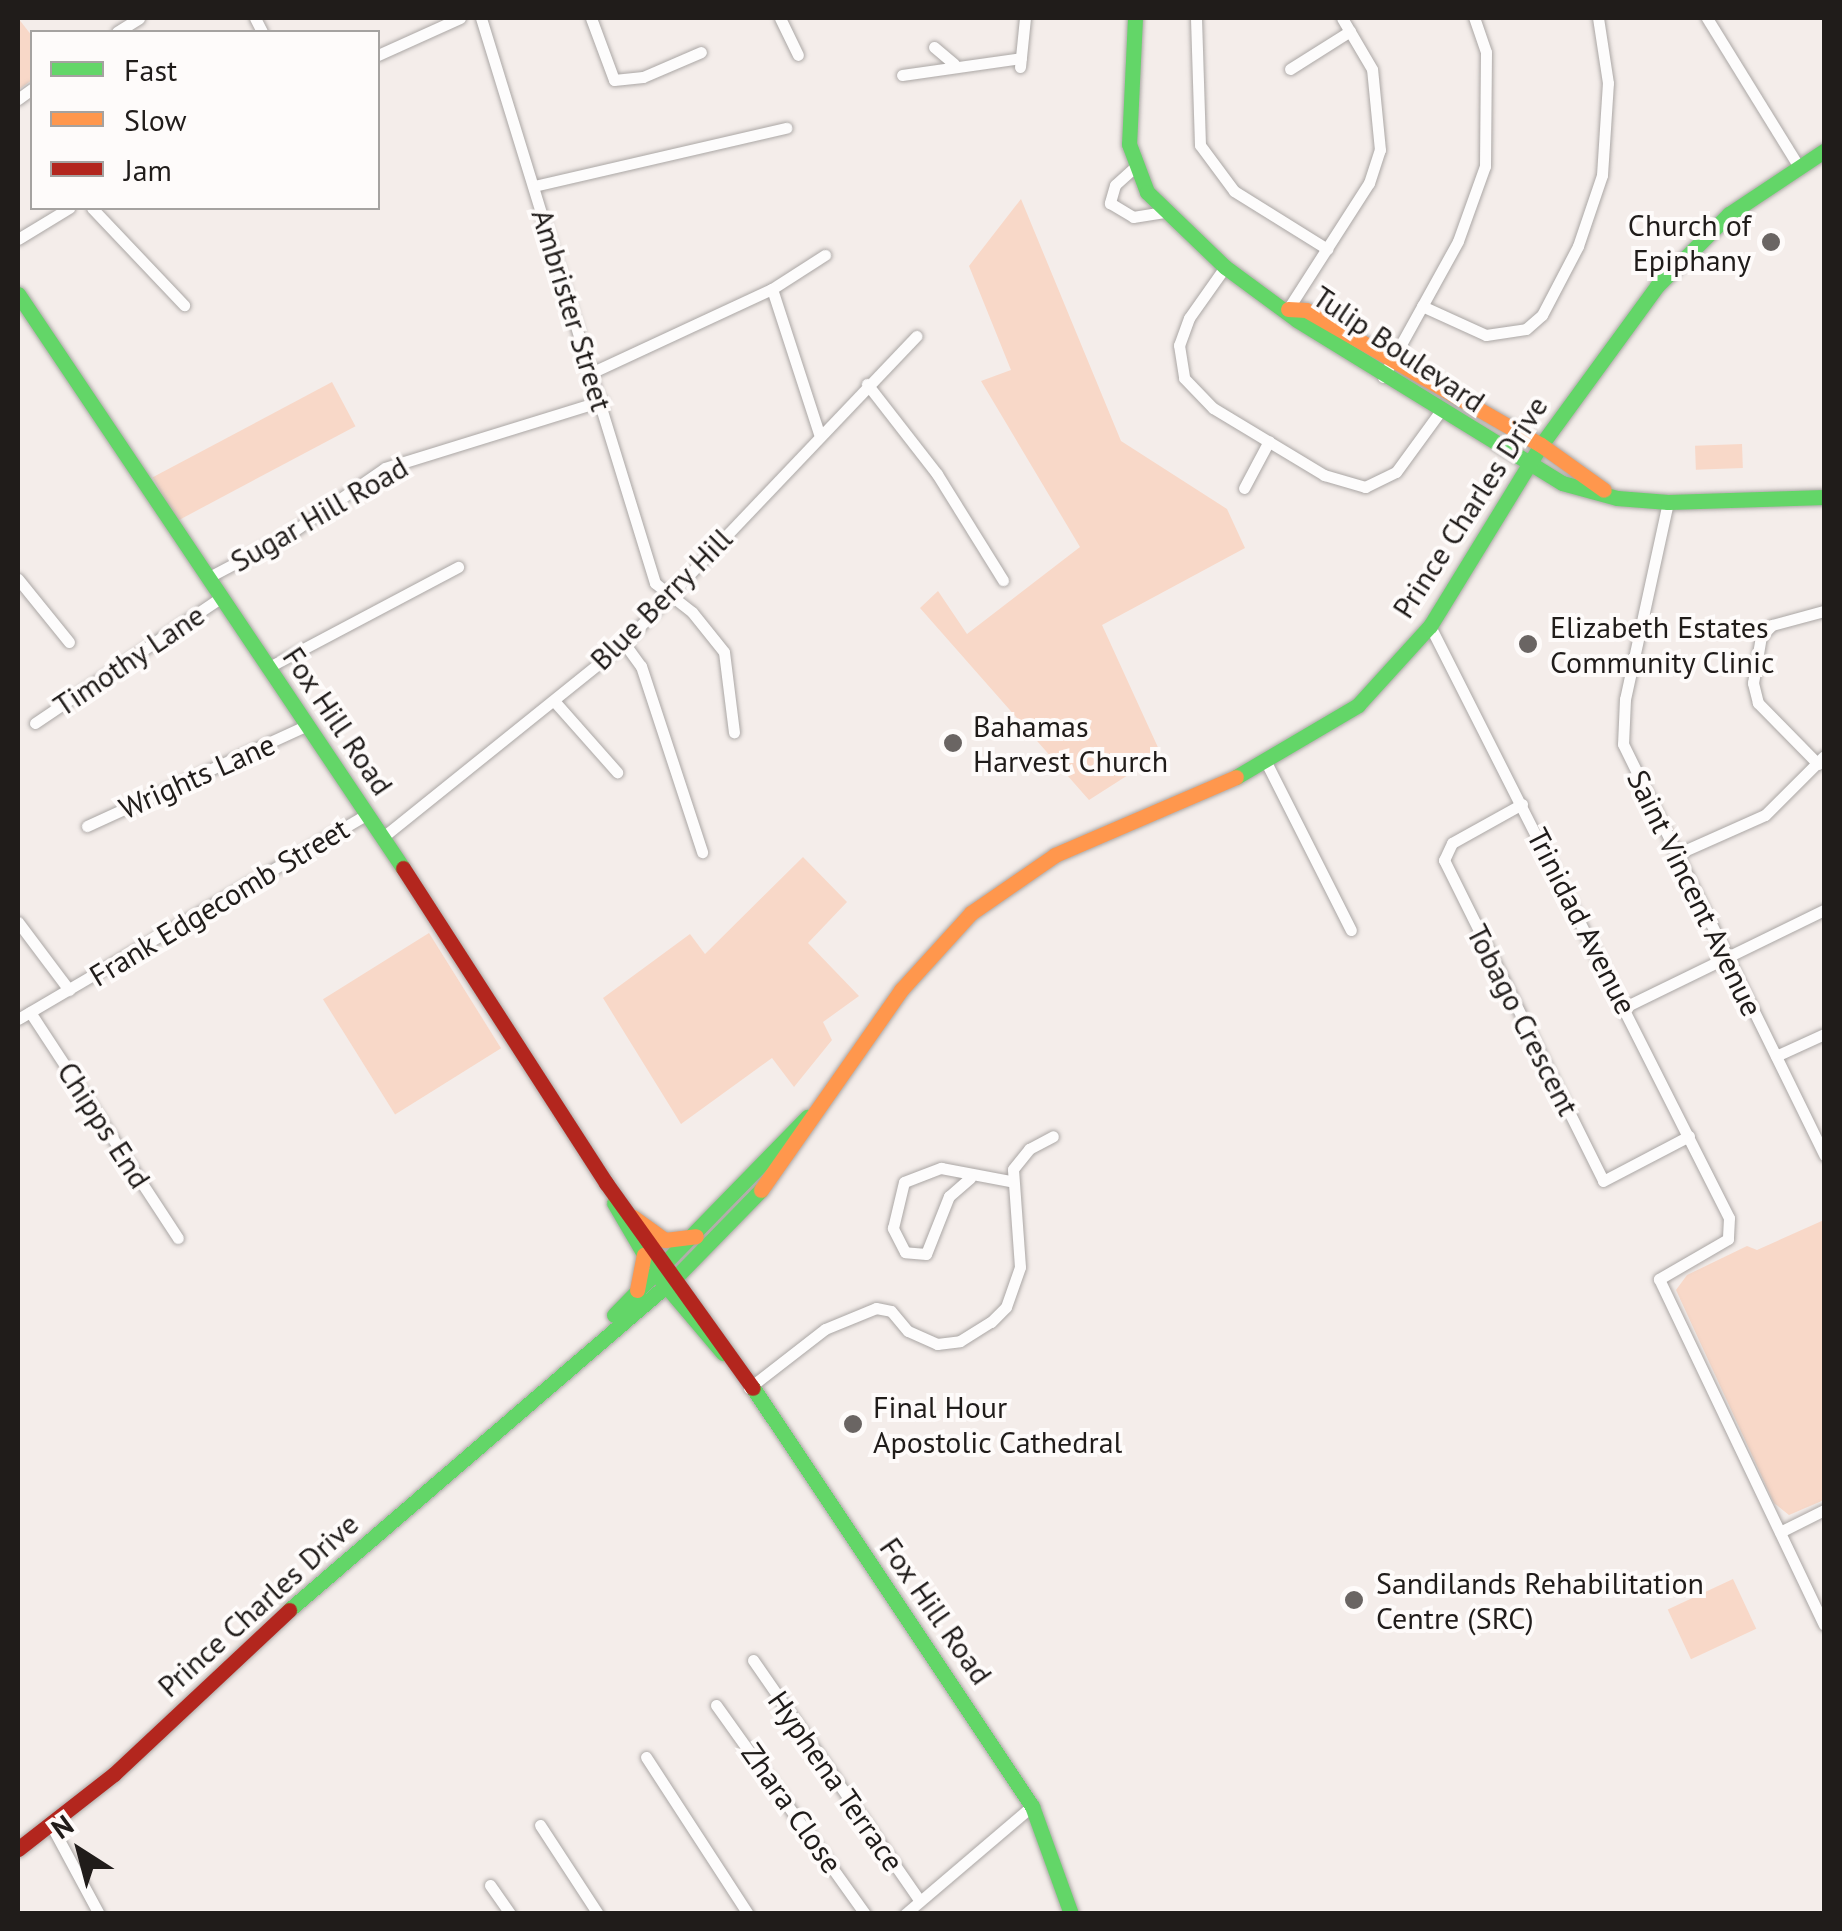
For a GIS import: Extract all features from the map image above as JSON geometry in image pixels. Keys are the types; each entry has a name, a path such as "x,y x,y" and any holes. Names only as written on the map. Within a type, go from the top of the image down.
{"main road":[{"name":"Tulip Boulevard","path":"1135,18 1128,100 1136,166 1163,212 1225,268 1288,308 1306,310 1439,412 1530,466 1617,498"},
{"name":"Prince Charles Drive","path":"18,1850 534,1400 780,1171 921,964 994,894 1055,854 1266,764 1336,724 1430,626 1541,446 1657,286 1729,214 1824,151"},
{"name":"Fox Hill Road","path":"18,294 384,837 606,1184 644,1255 666,1276"},
{"name":"Tulip Boulevard","path":"1388,370 1541,446 1617,498"},
{"path":"1617,498 1668,502 1824,498"},
{"name":"Prince Charles Drive","path":"534,1400 630,1300 666,1276 696,1236 853,1064"},
{"name":"Fox Hill Road","path":"606,1184 633,1217 708,1342 726,1356 749,1388 1032,1806 1071,1914"},
{"path":"633,1217 665,1240 696,1236"},
{"path":"630,1300 644,1255"}],"street":[{"path":"380,54 460,18"},
{"name":"Ambrister Street","path":"481,18 655,583 668,600"},
{"path":"590,18 614,80 643,77 701,52"},
{"path":"780,18 798,55"},
{"path":"902,76 954,64 1021,62 1024,18"},
{"path":"1196,18 1200,145 1234,191 1326,249"},
{"path":"1288,308 1369,182 1380,150 1372,69 1342,18"},
{"path":"1388,370 1474,206 1485,166 1486,52 1474,18"},
{"path":"1422,306 1486,335 1526,328 1542,315 1578,246 1602,175 1608,83 1598,18"},
{"path":"1706,18 1799,167"},
{"path":"1290,69 1350,31"},
{"path":"934,47 954,64"},
{"path":"534,186 786,128"},
{"path":"1136,166 1115,185 1110,203 1133,217 1163,212"},
{"path":"18,239 66,210"},
{"path":"94,210 184,305"},
{"path":"592,372 772,289 824,256"},
{"path":"1225,268 1183,329 1180,366 1200,399 1324,475 1365,488 1396,472 1439,412"},
{"path":"772,289 819,434"},
{"name":"Blue Berry Hill","path":"384,837 624,642 916,336"},
{"path":"868,384 937,474 1003,580"},
{"name":"Sugar Hill Road","path":"208,577 285,538 385,468 602,401"},
{"path":"1244,488 1269,441"},
{"name":"Saint Vincent Avenue","path":"1668,502 1622,724 1636,778 1824,1155"},
{"path":"269,667 458,567"},
{"path":"18,579 69,642"},
{"name":"Timothy Lane","path":"35,723 222,596"},
{"path":"668,600 692,612 724,652 734,732"},
{"path":"1675,855 1765,815 1821,760 1758,704 1753,683 1761,636 1772,625 1824,611"},
{"name":"Trinidad Avenue","path":"1430,626 1627,1006 1729,1218 1728,1240 1659,1279 1780,1532"},
{"path":"624,642 641,666 702,852"},
{"path":"554,702 617,772"},
{"name":"Wrights Lane","path":"87,826 308,726"},
{"path":"1266,764 1351,930"},
{"name":"Tobago Crescent","path":"1522,804 1452,842 1444,860 1602,1181 1689,1136"},
{"name":"Frank Edgecomb Street","path":"18,1018 368,814"},
{"path":"1627,1006 1824,910"},
{"path":"18,922 69,990"},
{"name":"Chipps End","path":"30,1012 178,1238"},
{"path":"1776,1056 1824,1034"},
{"path":"749,1388 825,1329 876,1308 892,1311 908,1330 937,1344 960,1342 991,1322 1011,1297 1020,1267 1010,1181 1020,1158 1053,1136"},
{"path":"970,1178 949,1196 926,1254 913,1258 893,1228 904,1182 941,1168 970,1178 1010,1181"},
{"path":"1824,1510 1780,1532 1824,1626"},
{"name":"Hyphena Terrace","path":"753,1660 920,1902"},
{"name":"Zhara Close","path":"716,1705 866,1914"},
{"path":"646,1757 748,1914"},
{"path":"906,1914 1032,1806"},
{"path":"51,1825 99,1914"},
{"path":"540,1825 598,1914"},
{"path":"490,1885 510,1914"}],"shaded area":[{"path":"18,18 30,33 30,81 18,90"},
{"path":"1021,199 1121,441 1227,509 1245,548 1102,625 1161,754 1089,800 920,608 938,591 967,634 1080,547 981,381 1011,370 969,266"},
{"path":"332,382 355,426 176,521 153,477"},
{"path":"1742,444 1743,468 1696,470 1695,446"},
{"path":"803,857 847,902 808,943 859,996 823,1022 832,1040 794,1087 772,1058 681,1124 603,998 690,934 705,954"},
{"path":"429,933 501,1048 395,1115 323,999"},
{"path":"1824,1220 1824,1500 1789,1515 1774,1503 1676,1290 1687,1275 1747,1246 1757,1250"},
{"path":"1733,1579 1756,1629 1691,1659 1668,1609"}],"traffic: fast":[{"path":"1135,18 1129,144 1147,192 1225,267 1297,320 1562,483 1617,498 1668,502 1824,497"},
{"path":"1236,777 1358,705 1430,626 1541,445 1657,286 1729,214 1824,151"},
{"path":"18,294 403,868"},
{"path":"614,1315 807,1117"},
{"path":"289,1610 675,1278 761,1190"},
{"path":"614,1203 648,1261"},
{"path":"661,1280 723,1353"},
{"path":"753,1388 1032,1806 1071,1914"}],"traffic: slow":[{"path":"1288,309 1306,310 1541,445 1604,490"},
{"path":"761,1190 901,990 971,913 1055,855 1236,777"},
{"path":"633,1217 665,1240 696,1236"},
{"path":"637,1290 644,1255"}],"traffic: jam":[{"path":"403,868 606,1183 753,1388"},
{"path":"18,1849 114,1774 289,1610"}],"place":[{"name":"Church of Epiphany","path":"1771,242"},
{"name":"Elizabeth Estates Community Clinic","path":"1528,644"},
{"name":"Bahamas Harvest Church","path":"953,743"},
{"name":"Final Hour Apostolic Cathedral","path":"853,1424"},
{"name":"Sandilands Rehabilitation Centre (SRC)","path":"1354,1600"}]}
